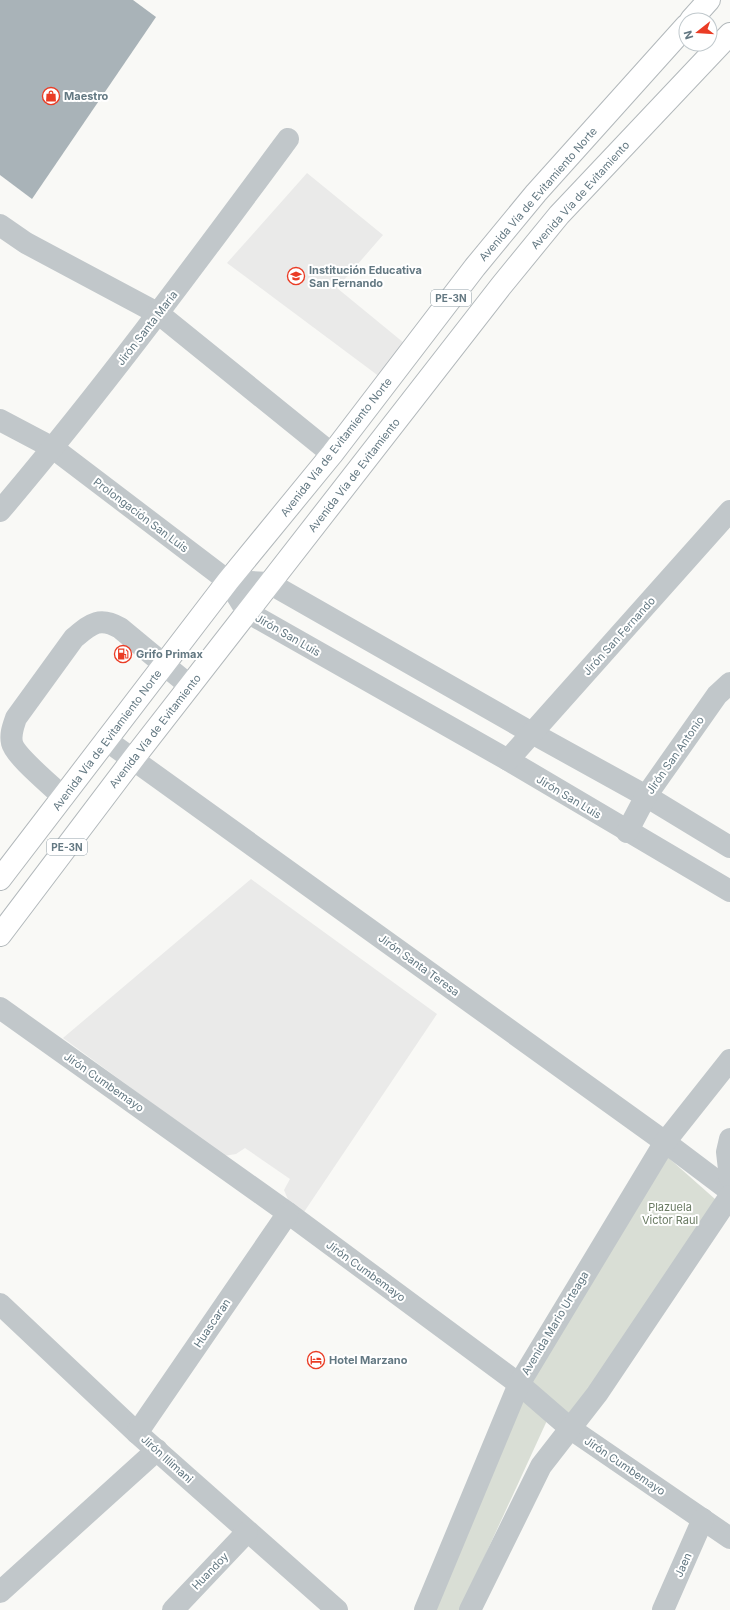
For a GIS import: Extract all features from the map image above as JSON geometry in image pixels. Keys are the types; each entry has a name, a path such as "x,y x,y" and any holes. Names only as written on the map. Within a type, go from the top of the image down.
{"highway":[{"path":"698,12 709,0"},
{"name":"Avenida Vía de Evitamiento Norte","path":"0,880 228,581 332,454 475,267 536,193 678,35"},
{"name":"Avenida Vía de Evitamiento","path":"0,935 133,759 501,286 559,215 727,44"},
{"path":"475,267 501,286"}],"street":[{"name":"Jirón Santa María","path":"0,511 53,448 159,314 288,139"},
{"path":"0,225 26,243 159,314 332,454"},
{"name":"Prolongación San Luis","path":"0,420 53,448 228,581"},
{"name":"Jirón San Fernando","path":"508,760 730,511"},
{"path":"228,581 269,583 532,733 646,796 730,847"},
{"name":"Jirón San Luis","path":"228,581 247,612 508,760 627,832 730,891"},
{"path":"63,797 18,755 12,744 11,731 16,718 74,638 86,628 99,621 110,622 120,628 190,686"},
{"name":"Jirón San Antonio","path":"627,832 646,796 717,695 730,683"},
{"name":"Jirón Santa Teresa","path":"106,740 665,1142 730,1191"},
{"name":"Jirón Cumbemayo","path":"0,1008 288,1213 519,1384 571,1429 730,1538"},
{"name":"Avenida Mario Urteaga","path":"425,1610 519,1384 665,1142 730,1060"},
{"path":"730,1139 727,1152 730,1178"},
{"path":"470,1610 541,1466 597,1394 730,1196"},
{"name":"Huascaran","path":"137,1433 288,1213"},
{"name":"Jirón Illimani","path":"0,1304 137,1433 247,1532 337,1610"},
{"path":"0,1592 157,1450"},
{"name":"Jaen","path":"663,1610 703,1519"},
{"name":"Huandoy","path":"173,1610 247,1532"}],"shaded area":[{"name":"Institución Educativa San Fernando","path":"307,173 383,235 337,288 415,352 388,383 227,263"},
{"path":"251,879 437,1014 304,1212 289,1202 284,1190 290,1179 245,1148 236,1154 224,1156 63,1038"}],"green space":[{"name":"Plazuela Victor Raul","path":"663,1153 724,1207 570,1415 519,1370"},
{"path":"520,1397 550,1414 460,1610 433,1610"}],"building":[{"name":"Maestro","path":"0,0 133,0 156,17 32,199 0,175"}],"place":[{"name":"Maestro","path":"51,96"},
{"name":"Institución Educativa San Fernando","path":"296,276"},
{"name":"Grifo Primax","path":"123,654"},
{"name":"Hotel Marzano","path":"316,1360"}]}
